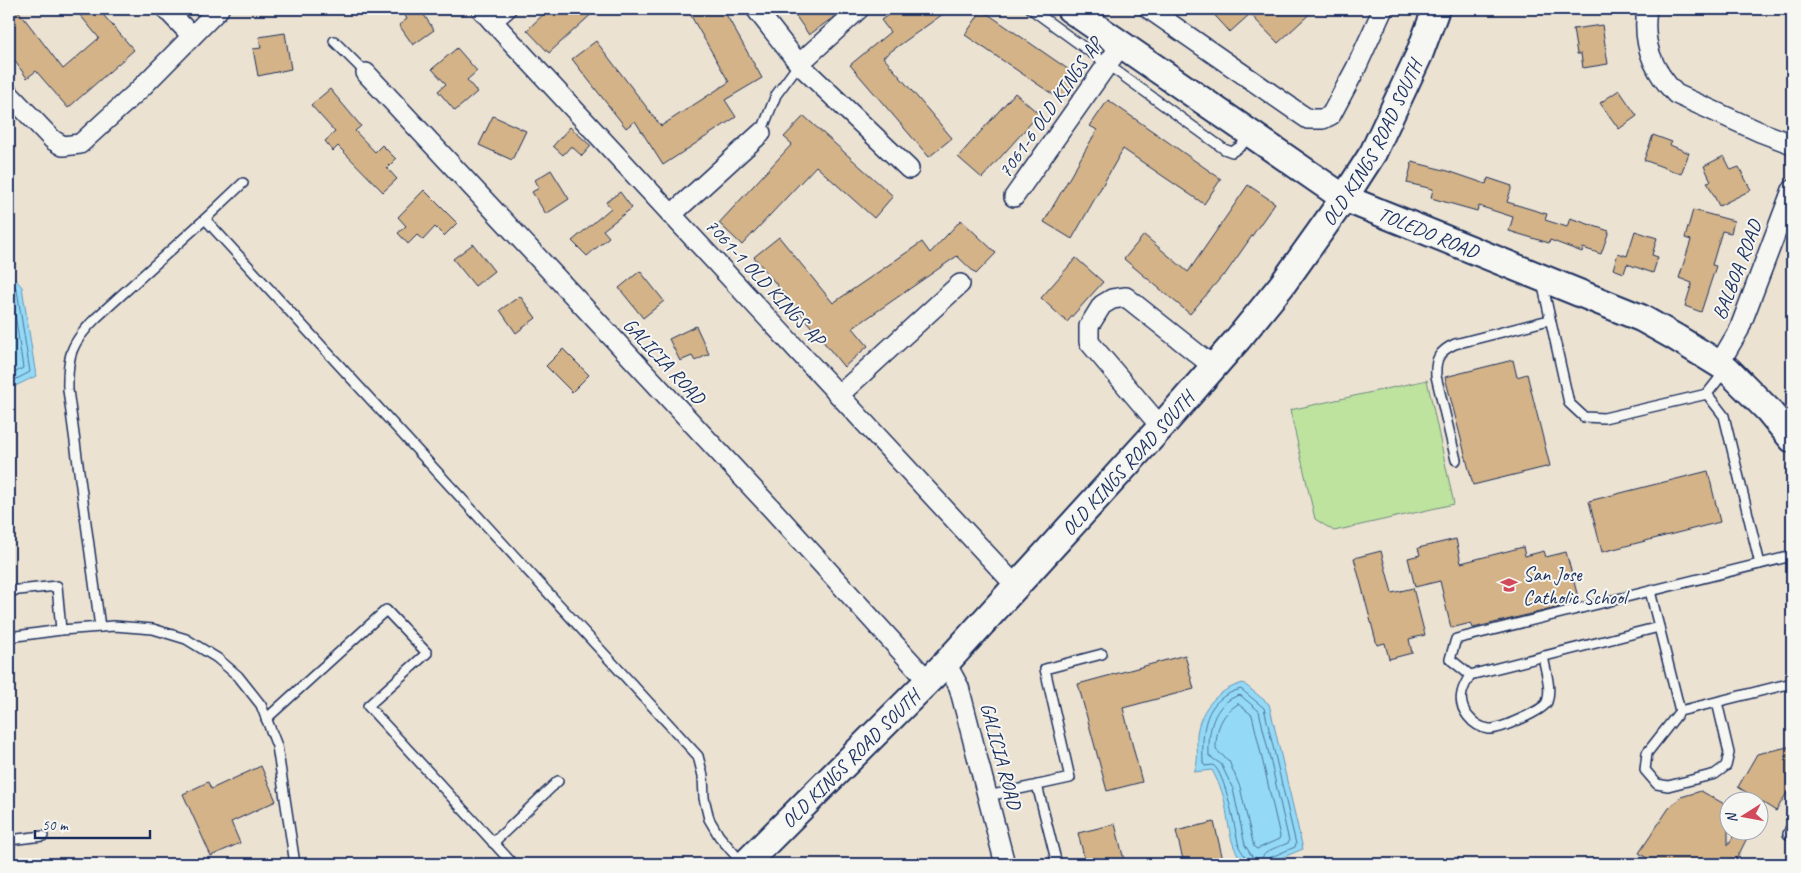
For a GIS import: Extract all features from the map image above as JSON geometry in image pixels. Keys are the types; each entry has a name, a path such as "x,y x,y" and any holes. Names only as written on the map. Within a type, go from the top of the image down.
{"street":[{"path":"166,9 192,36"},
{"path":"9,94 53,140 63,146 80,144 139,90 219,9"},
{"path":"756,9 799,64 909,169"},
{"path":"799,64 859,9"},
{"name":"TOLEDO ROAD","path":"1070,9 1115,55 1250,135 1344,198 1641,318 1723,367 1768,410 1792,439"},
{"path":"1150,9 1308,119 1323,119 1331,115 1356,68 1383,9"},
{"name":"OLD KINGS ROAD SOUTH","path":"744,864 946,663 1161,427 1282,285 1344,198 1373,153 1419,55 1436,9"},
{"path":"1647,9 1646,30 1649,52 1657,70 1666,84 1676,94 1760,132 1792,144"},
{"name":"7061-1 OLD KINGS AP","path":"493,13 672,215 1016,586"},
{"name":"7061-6 OLD KINGS AP","path":"1014,197 1115,55"},
{"name":"GALICIA ROAD","path":"366,73 772,509 928,681"},
{"path":"672,215 761,133"},
{"name":"BALBOA ROAD","path":"1723,367 1792,190"},
{"path":"839,395 960,284"},
{"path":"1161,427 1089,342 1089,326 1102,305 1112,299 1126,297 1214,367"},
{"name":"GALICIA ROAD","path":"946,663 960,687 1005,864"}],"lane":[{"path":"1031,9 1115,55"},
{"path":"334,41 366,73"},
{"path":"761,133 776,94 799,64"},
{"path":"100,627 68,390 68,367 73,346 83,330 243,183"},
{"path":"205,219 698,756 709,819 719,836 744,864"},
{"path":"1541,279 1569,403 1584,416 1604,418 1707,394 1723,367"},
{"path":"1456,460 1436,376 1435,364 1438,356 1445,348 1455,344 1549,320"},
{"path":"1707,394 1724,416 1760,564"},
{"path":"1470,675 1450,659 1456,639 1792,556"},
{"path":"9,591 57,586 61,630"},
{"path":"1650,591 1680,712"},
{"path":"266,718 386,610 427,653 368,706 513,864"},
{"path":"9,637 61,630 114,626 153,629 186,639 217,658 238,676 261,705 277,746 295,864"},
{"path":"1470,675 1659,627"},
{"path":"988,796 1070,778 1045,669 1102,654"},
{"path":"1470,675 1461,695 1462,705 1469,718 1480,726 1489,729 1498,728 1545,705 1548,690 1543,656"},
{"path":"1717,702 1729,753 1726,766 1715,774 1668,786 1657,784 1645,770 1647,753 1680,712 1717,702 1792,684"},
{"path":"494,843 558,780"},
{"path":"1037,785 1057,864"},
{"path":"1788,834 1792,825"},
{"path":"9,840 43,836"}],"green space":[{"path":"1427,380 1454,504 1334,531 1315,519 1290,410"}],"water":[{"path":"9,272 22,287 36,376 9,389"},
{"path":"1243,683 1269,704 1303,849 1266,864 1245,864 1231,839 1225,801 1212,770 1194,772 1197,758 1197,734 1202,716 1212,701 1219,695"}],"building":[{"path":"9,9 17,9 63,69 99,38 75,9 98,9 134,50 68,108 36,71 27,78 9,53"},
{"path":"401,9 420,9 434,30 413,45 399,25 407,19"},
{"path":"549,9 597,9 549,53 527,30"},
{"path":"687,9 723,9 762,78 725,100 736,117 663,165 635,121 626,128 572,59 596,41 661,126 729,82"},
{"path":"791,9 830,9 835,16 809,35"},
{"path":"897,9 950,9 883,57 952,138 929,157 850,65 890,32 881,20"},
{"path":"1209,9 1315,9 1278,43 1250,14 1230,32"},
{"path":"982,10 1078,76 1061,100 965,35"},
{"path":"1602,25 1608,64 1583,68 1581,54 1577,54 1573,29"},
{"path":"285,33 291,69 258,76 253,49 261,48 259,37"},
{"path":"457,48 477,71 467,80 477,92 455,111 438,91 446,84 432,69"},
{"path":"330,89 361,126 355,131 375,152 382,145 396,159 387,168 397,179 383,192 338,146 333,151 325,141 335,132 311,105"},
{"path":"1619,90 1637,116 1619,129 1600,103"},
{"path":"1015,93 1039,114 982,178 958,157"},
{"path":"1108,100 1221,179 1204,204 1123,149 1072,239 1044,222 1097,130 1090,126"},
{"path":"493,116 526,131 512,160 479,145"},
{"path":"804,116 893,196 874,218 816,166 742,245 719,223 792,144 784,137"},
{"path":"570,127 591,146 582,156 571,146 563,155 553,146"},
{"path":"1653,135 1672,142 1670,145 1689,153 1681,174 1644,160"},
{"path":"1724,156 1731,170 1739,167 1751,190 1719,206 1707,182 1711,181 1704,166"},
{"path":"1412,162 1448,171 1486,184 1488,178 1512,186 1507,202 1547,214 1545,220 1567,227 1570,218 1609,231 1601,254 1583,248 1582,252 1550,240 1549,243 1509,231 1513,217 1479,206 1477,211 1431,198 1433,189 1407,183"},
{"path":"551,170 569,199 546,214 532,192 539,188 535,180"},
{"path":"1248,185 1275,203 1224,276 1190,314 1124,259 1144,235 1188,272"},
{"path":"424,190 457,223 444,236 435,227 423,240 417,235 408,244 398,233 406,226 398,217"},
{"path":"620,192 632,208 603,230 609,237 587,256 572,241 611,208 606,202"},
{"path":"1693,210 1734,221 1731,233 1722,231 1712,265 1716,266 1701,312 1685,306 1692,283 1679,278 1691,240 1685,238"},
{"path":"961,220 996,253 976,274 957,256 853,328 868,346 844,367 754,257 779,237 833,303 922,242 930,253"},
{"path":"1635,231 1657,238 1652,255 1658,257 1653,273 1627,264 1624,273 1613,269 1618,253 1627,256"},
{"path":"473,244 494,271 475,286 453,259"},
{"path":"1076,258 1103,282 1067,322 1041,298"},
{"path":"640,271 664,301 643,318 619,288"},
{"path":"520,296 536,318 516,333 500,310"},
{"path":"696,326 709,354 695,361 692,356 680,361 669,339"},
{"path":"563,349 589,375 572,392 546,366"},
{"path":"1513,360 1517,377 1527,374 1550,466 1473,485 1445,377"},
{"path":"1708,471 1720,522 1602,552 1589,501"},
{"path":"1456,539 1461,563 1523,547 1525,556 1544,551 1546,557 1566,552 1578,597 1558,602 1560,607 1473,628 1471,623 1451,628 1440,581 1415,587 1408,558 1420,555 1418,548"},
{"path":"1381,551 1392,593 1413,588 1425,635 1409,639 1412,653 1389,659 1385,643 1377,645 1354,558"},
{"path":"1185,655 1194,689 1123,708 1142,782 1107,791 1078,684"},
{"path":"1792,746 1792,790 1788,791 1776,811 1768,806 1768,790 1743,790 1738,787 1757,754"},
{"path":"261,766 276,801 231,822 240,843 211,856 183,794 208,782 211,789"},
{"path":"1701,791 1718,800 1718,840 1728,840 1728,845 1731,840 1746,840 1734,864 1656,864 1639,853 1669,808 1681,797"},
{"path":"1214,822 1224,864 1184,864 1176,831"},
{"path":"1115,824 1125,864 1086,864 1078,833"}],"place":[{"name":"San Jose Catholic School","path":"1509,585"}]}
